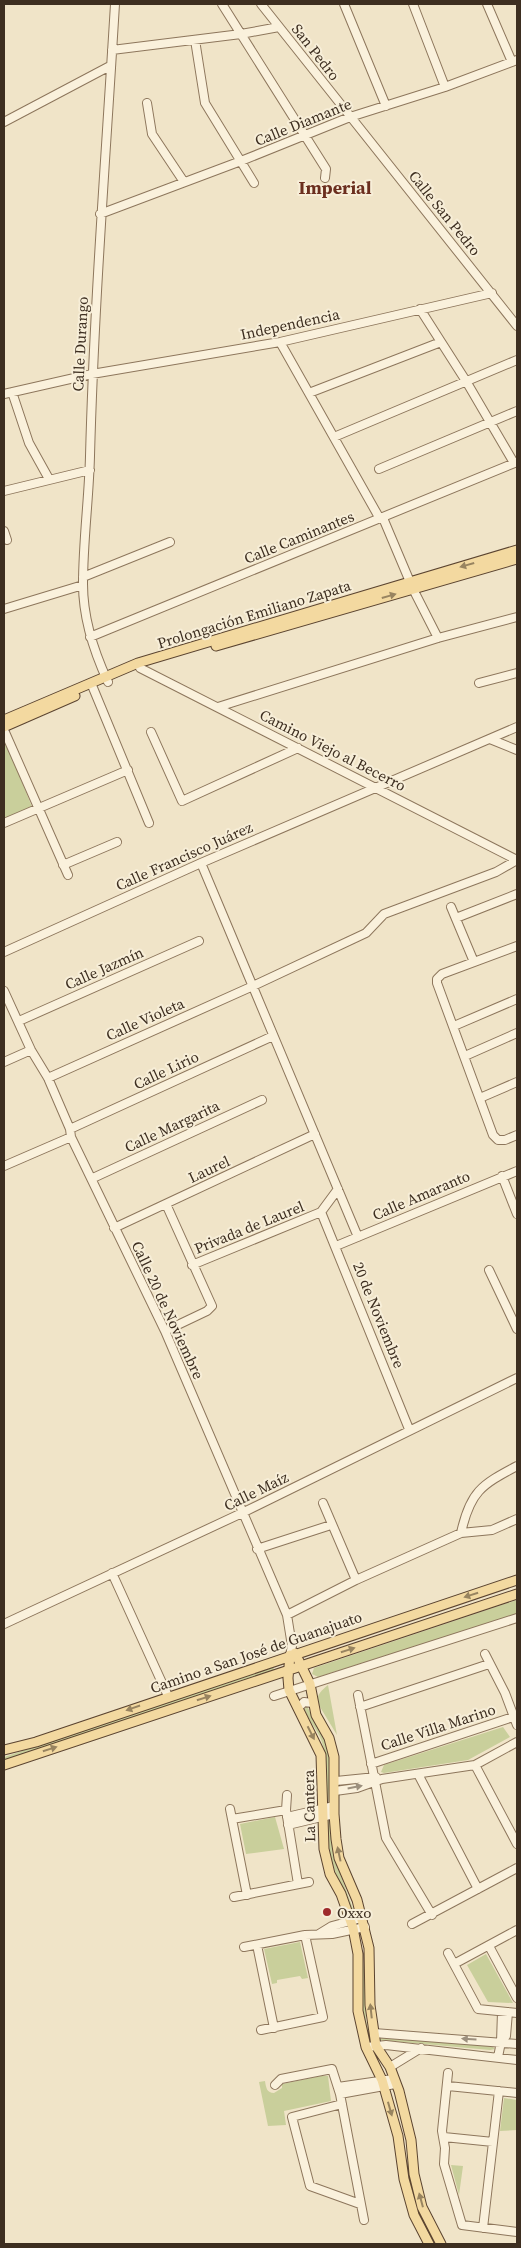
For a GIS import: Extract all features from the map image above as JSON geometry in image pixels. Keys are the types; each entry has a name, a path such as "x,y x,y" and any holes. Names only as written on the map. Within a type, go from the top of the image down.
{"main road":[{"name":"Prolongación Emiliano Zapata","path":"4,720 139,665 516,555"},
{"name":"Prolongación Emiliano Zapata","path":"4,729 92,685"},
{"name":"Camino a San José de Guanajuato","path":"4,1750 36,1742 292,1651 517,1580"},
{"name":"Camino a San José de Guanajuato","path":"4,1764 517,1594"},
{"name":"La Cantera","path":"292,1651 302,1666 310,1684 316,1715 329,1738 334,1758 336,1781 334,1810 339,1858 364,1922 369,1948 370,2005 376,2046 390,2067 411,2140 414,2174 422,2207 441,2244"},
{"name":"La Cantera","path":"292,1651 288,1670 289,1690 321,1755 324,1849 330,1874 342,1894 352,1925 358,1954 358,2011 366,2047 382,2082 398,2136 404,2179 414,2215 428,2244"}],"street":[{"name":"Calle Durango","path":"107,679 90,637 83,577 90,470 92,374 100,214 115,4"},
{"path":"222,4 326,169 325,178"},
{"name":"San Pedro","path":"261,4 350,117"},
{"path":"344,4 386,106"},
{"path":"413,4 445,87"},
{"path":"487,4 514,61"},
{"path":"112,50 241,34 279,26"},
{"path":"195,40 205,103 254,183"},
{"name":"Calle Diamante","path":"100,214 242,161 350,117 445,87 514,61"},
{"path":"4,122 110,66"},
{"path":"147,103 152,134 184,182"},
{"name":"Calle San Pedro","path":"350,117 517,326"},
{"name":"Independencia","path":"8,393 92,374 280,342 492,293"},
{"path":"420,309 515,463"},
{"path":"280,342 382,518 438,638"},
{"path":"309,393 441,342"},
{"path":"334,437 517,360"},
{"path":"8,393 29,443 50,479"},
{"path":"380,468 517,411"},
{"name":"Calle Caminantes","path":"90,637 515,463"},
{"path":"4,491 90,470"},
{"path":"4,531 6,540"},
{"path":"83,577 170,542"},
{"path":"4,609 83,586"},
{"path":"218,707 438,638 517,617"},
{"name":"Camino Viejo al Becerro","path":"139,665 517,860"},
{"path":"479,683 517,674"},
{"path":"92,685 128,770 148,824"},
{"name":"Calle Francisco Juárez","path":"4,952 201,863 517,727"},
{"path":"4,729 37,809 68,875"},
{"path":"151,732 182,801 298,748"},
{"path":"490,739 517,750"},
{"path":"4,823 128,770"},
{"path":"63,865 117,842"},
{"name":"Calle Violeta","path":"48,1078 254,986 366,933 384,914 488,876 517,860"},
{"path":"201,863 358,1237"},
{"path":"456,918 517,894"},
{"path":"451,907 474,962"},
{"name":"Calle Jazmín","path":"19,1021 199,941"},
{"path":"517,946 442,974 437,980 493,1135 498,1140 505,1140 517,1135"},
{"name":"Calle 20 de Noviembre","path":"4,991 6,1001 19,1021 31,1050 48,1078 114,1228 165,1331 287,1615 292,1651"},
{"path":"454,1026 517,999"},
{"path":"464,1056 517,1033"},
{"name":"Calle Lirio","path":"4,1166 273,1036"},
{"path":"4,1062 31,1050"},
{"path":"480,1098 517,1082"},
{"name":"Calle Margarita","path":"93,1178 262,1100"},
{"name":"Laurel","path":"114,1228 315,1134"},
{"name":"Calle Amaranto","path":"336,1246 517,1171"},
{"path":"502,1176 517,1214"},
{"path":"321,1212 338,1189"},
{"name":"Privada de Laurel","path":"166,1204 192,1265 321,1212"},
{"name":"20 de Noviembre","path":"321,1212 409,1429"},
{"path":"165,1331 207,1311 212,1306 192,1265"},
{"path":"489,1270 517,1328"},
{"name":"Calle Maíz","path":"4,1624 242,1513 409,1429 517,1378"},
{"path":"461,1533 469,1503 480,1488 517,1466"},
{"path":"323,1503 356,1580"},
{"path":"287,1615 356,1580 461,1533 492,1530 517,1519"},
{"path":"258,1549 331,1525"},
{"path":"112,1574 168,1696"},
{"path":"274,1696 517,1618"},
{"name":"Calle Villa Marino","path":"484,1654 505,1693 517,1725"},
{"path":"360,1707 490,1664"},
{"name":"Calle Villa Marino","path":"358,1695 386,1838 432,1915"},
{"path":"298,1708 304,1702 313,1703"},
{"name":"Calle Villa Marino","path":"371,1764 513,1717"},
{"path":"336,1781 382,1779 475,1765 517,1742"},
{"path":"475,1765 517,1844"},
{"path":"418,1774 478,1890"},
{"path":"335,1791 373,1779"},
{"path":"287,1795 287,1817 298,1884"},
{"path":"230,1809 248,1895"},
{"path":"232,1819 287,1817 334,1810"},
{"path":"412,1924 517,1868"},
{"path":"234,1897 309,1882"},
{"path":"244,1947 319,1934 325,1929 364,1922"},
{"path":"454,1964 517,1930"},
{"path":"261,2030 323,2017 305,1935"},
{"path":"257,1944 274,2028"},
{"path":"489,1946 517,1998"},
{"path":"448,1953 478,2009 517,2013"},
{"path":"498,2057 505,2012"},
{"path":"374,2033 517,2044"},
{"path":"366,2047 386,2045 421,2048 517,2060"},
{"path":"390,2067 421,2048"},
{"path":"275,2086 281,2079 332,2069 342,2104 364,2220"},
{"path":"448,2073 442,2131 444,2137 444,2164 462,2225 517,2232"},
{"path":"339,2091 382,2082 394,2082"},
{"path":"448,2086 517,2093"},
{"path":"483,2228 499,2091"},
{"path":"342,2104 292,2117 310,2186 360,2204"},
{"path":"444,2137 493,2142"}],"green space":[{"path":"4,737 32,807 4,819"},
{"path":"517,1600 517,1614 318,1677 312,1674 314,1668"},
{"path":"273,1667 275,1671 4,1762 4,1757"},
{"path":"328,1685 337,1735 317,1702 319,1694"},
{"path":"304,1706 307,1706 331,1754 328,1806 326,1804 327,1770 323,1745"},
{"path":"503,1727 510,1737 468,1760 381,1772 384,1765"},
{"path":"275,1817 284,1849 246,1854 240,1824"},
{"path":"326,1819 329,1821 338,1868 356,1917 355,1920 331,1857 326,1831"},
{"path":"359,1932 365,1979 366,2020 371,2044 362,2008 358,1954"},
{"path":"300,1942 308,1978 302,1979 300,1976 277,1980 277,1983 272,1984 264,1949"},
{"path":"486,1954 513,2003 488,2002 467,1965"},
{"path":"382,2036 492,2046 495,2049 380,2040"},
{"path":"328,2076 331,2101 284,2111 286,2125 268,2126 259,2082 265,2081 267,2090 274,2093 282,2088 282,2084"},
{"path":"504,2098 517,2100 517,2130 500,2131"},
{"path":"451,2165 463,2166 459,2195"}],"place":[{"name":"Oxxo","path":"327,1912"}],"district":[{"name":"Imperial","path":"335,187"}]}
